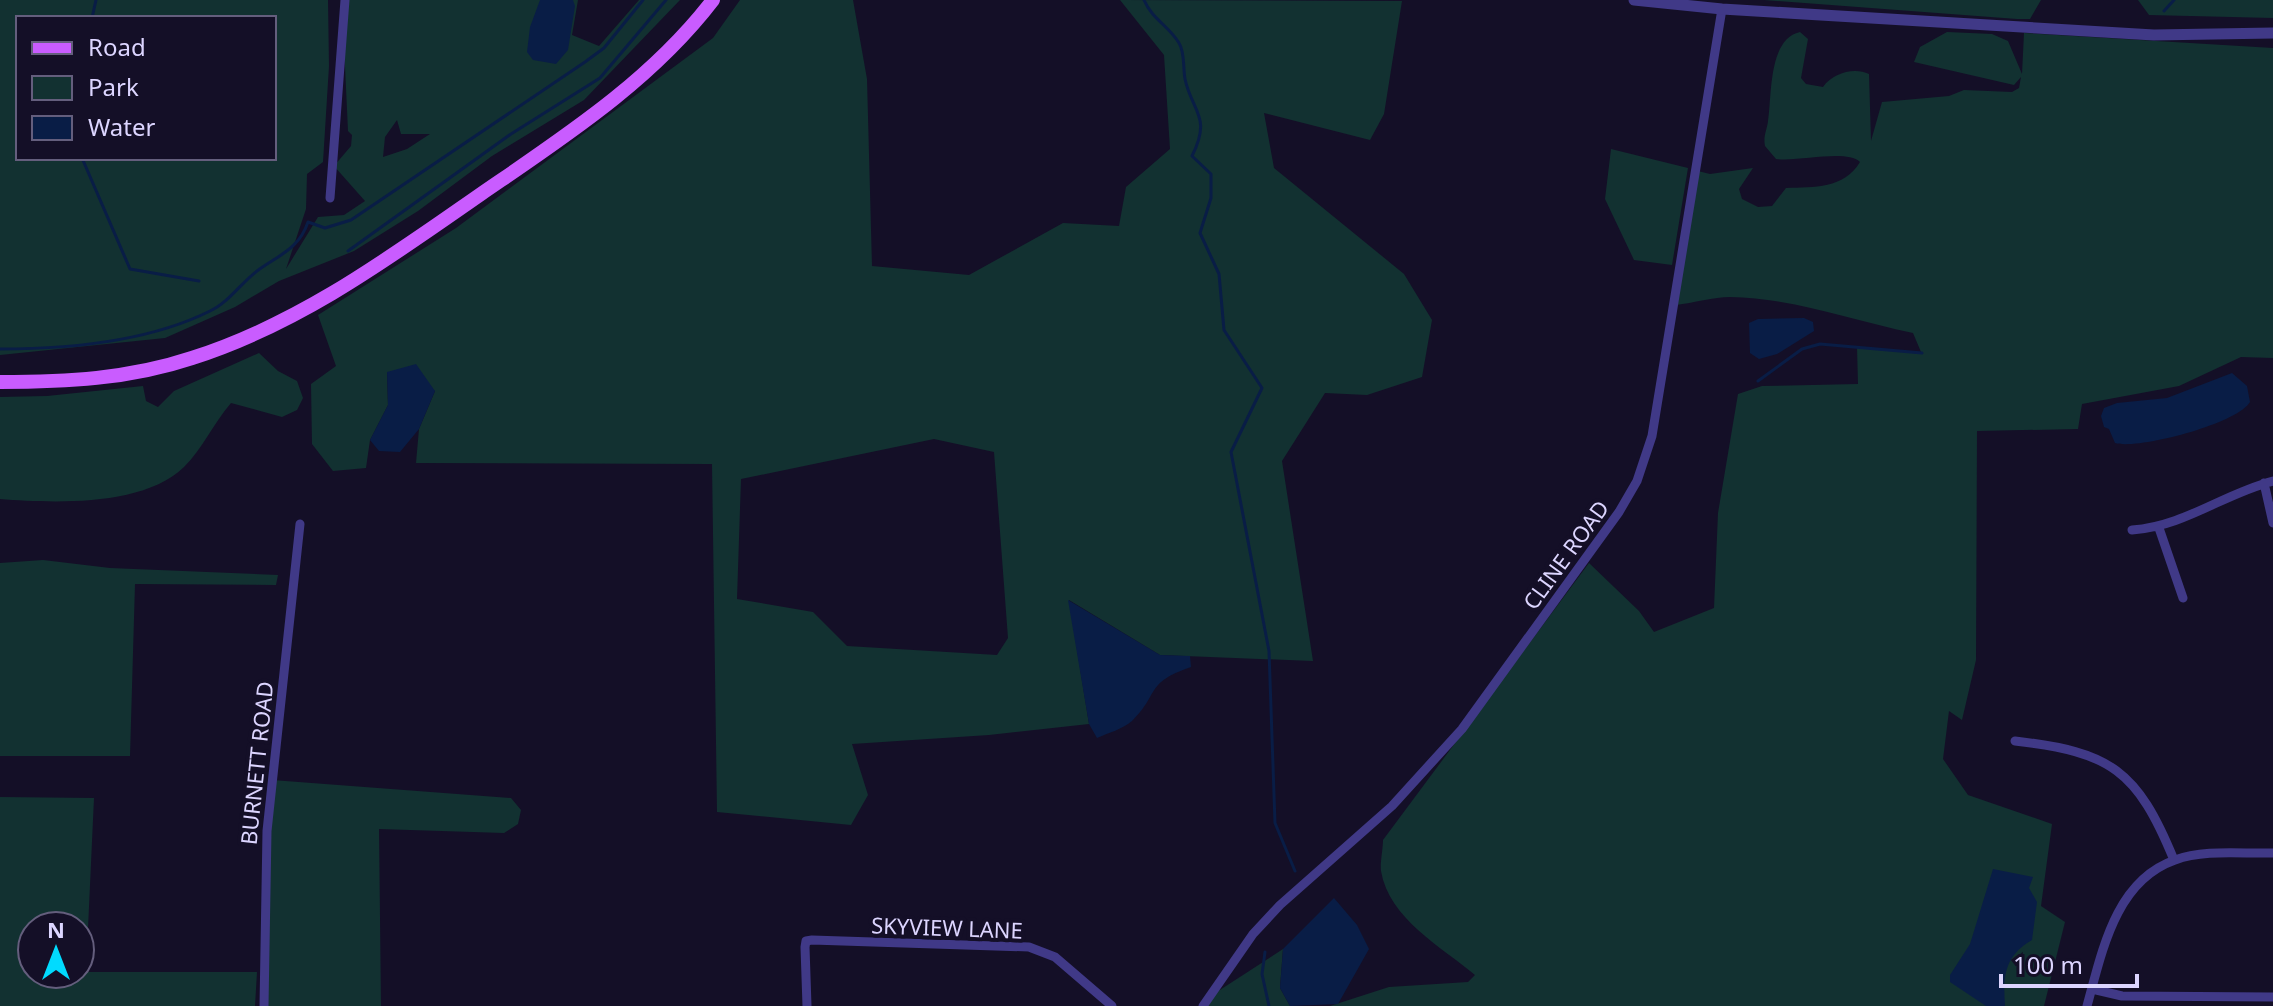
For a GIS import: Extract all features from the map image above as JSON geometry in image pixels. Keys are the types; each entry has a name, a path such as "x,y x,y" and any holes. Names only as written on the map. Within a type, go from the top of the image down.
{"main road":[{"path":"0,382 65,382 161,367 228,345 321,301 607,104 663,55 713,0"}],"street":[{"path":"330,198 345,0"},
{"path":"1634,0 1722,9 2141,34 2273,33"},
{"name":"CLINE ROAD","path":"1203,1006 1253,934 1286,900 1392,806 1462,729 1633,491 1652,436 1722,9"},
{"path":"2132,530 2159,528 2269,482 2273,523"},
{"name":"BURNETT ROAD","path":"264,1006 267,819 300,524"},
{"path":"2159,528 2183,598"},
{"path":"2015,741 2075,750 2104,761 2126,777 2148,802 2174,860"},
{"path":"2087,1006 2114,915 2149,876 2174,860 2227,853 2273,853"},
{"name":"SKYVIEW LANE","path":"807,1006 805,947 806,941 812,940 1019,946 1055,957 1112,1006"},
{"path":"2092,989 2122,996 2218,1002 2273,997"}],"green space":[{"path":"0,0 328,0 329,66 323,162 307,174 306,209 286,269 318,217 344,215 365,201 334,166 351,146 352,135 348,131 344,45 349,0 578,0 572,35 599,46 639,0 680,0 584,100 492,156 418,211 354,251 279,281 235,307 165,338 0,355","holes":["397,120 401,134 430,134 407,149 383,157 385,137"]},
{"path":"740,0 853,0 867,79 872,266 969,275 1063,223 1119,226 1126,187 1170,149 1164,55 1120,0 1402,1 1384,114 1370,140 1264,113 1274,168 1404,274 1432,320 1422,377 1367,395 1325,393 1282,461 1313,661 1160,655 1069,600 1089,724 989,735 852,744 868,795 851,825 717,812 712,464 416,463 419,429 435,391 387,372 388,405 370,440 366,468 333,471 312,444 311,384 336,366 318,315 456,228 713,38","holes":["934,439 994,452 1008,638 997,655 847,646 813,612 737,599 741,479"]},
{"path":"1764,0 2041,0 2030,19 2017,19"},
{"path":"2138,0 2273,0 2273,18 2149,15"},
{"path":"1800,32 1808,39 1801,78 1806,84 1823,87 1832,78 1844,73 1857,71 1869,74 1871,141 1882,102 1949,96 1964,90 2012,92 2019,88 2021,77 2014,85 1914,62 1920,47 1947,32 1992,34 2008,41 2022,74 2024,33 2273,48 2273,358 2241,357 2179,386 2082,404 2078,429 1977,431 1976,660 1962,720 1949,711 1943,759 1968,795 2052,824 2041,906 2065,922 2044,1006 1330,1006 1389,987 1468,982 1475,975 1419,930 1394,904 1381,871 1383,840 1589,563 1639,611 1654,632 1714,608 1718,513 1738,394 1762,386 1858,384 1857,347 1921,352 1913,333 1800,305 1730,297 1676,305 1698,171 1710,174 1753,168 1739,189 1742,199 1758,207 1772,206 1786,188 1837,182 1860,162 1844,156 1776,159 1765,146 1777,57 1782,45"},
{"path":"1611,149 1688,168 1672,265 1634,260 1605,199"},
{"path":"259,353 278,371 297,381 303,398 297,410 282,417 231,403 184,467 166,480 122,496 71,501 0,499 0,397 47,396 143,386 146,401 158,407 174,391"},
{"path":"43,560 110,568 278,575 276,585 135,584 130,756 0,756 0,563"},
{"path":"272,780 511,798 521,810 518,824 504,833 379,829 381,1006 264,1006"},
{"path":"0,797 94,798 89,910 16,910 16,990 96,990 96,972 257,972 255,1006 0,1006"},
{"path":"1283,949 1280,988 1290,1006 1206,1006 1209,997"}],"water":[{"path":"540,0 573,0 575,6 568,50 556,64 533,60 527,52 530,27"},
{"path":"1804,318 1813,322 1814,331 1777,354 1759,359 1750,353 1749,323 1758,319"},
{"path":"416,364 435,391 419,429 400,452 379,451 370,440 388,405 387,372"},
{"path":"2232,373 2247,386 2250,402 2227,419 2144,443 2115,443 2109,429 2104,427 2101,416 2104,408 2117,403 2167,398"},
{"path":"1068,600 1160,655 1190,656 1191,667 1159,684 1132,721 1097,738 1089,724"},
{"path":"1993,869 2033,877 2029,888 2037,902 2032,940 2016,953 2007,968 2005,1006 1986,1006 1950,982 1950,975 1970,944"},
{"path":"1334,898 1357,925 1369,949 1338,1004 1290,1006 1280,988 1283,949"}],"waterway":[{"path":"92,16 96,0"},
{"path":"0,349 80,345 134,337 186,322 217,307 257,271 294,245 308,222 325,228 351,220 585,62 604,48 643,0"},
{"path":"348,251 511,134 600,78 666,0"},
{"path":"1144,0 1181,47 1185,79 1200,123 1198,143 1192,156 1211,174 1211,198 1200,233 1219,274 1224,330 1262,388 1231,452 1269,651 1275,823 1295,871"},
{"path":"2164,11 2174,0"},
{"path":"83,160 130,269 199,281"},
{"path":"1758,381 1802,349 1820,344 1922,353"},
{"path":"1265,952 1262,974 1269,1006"}]}
